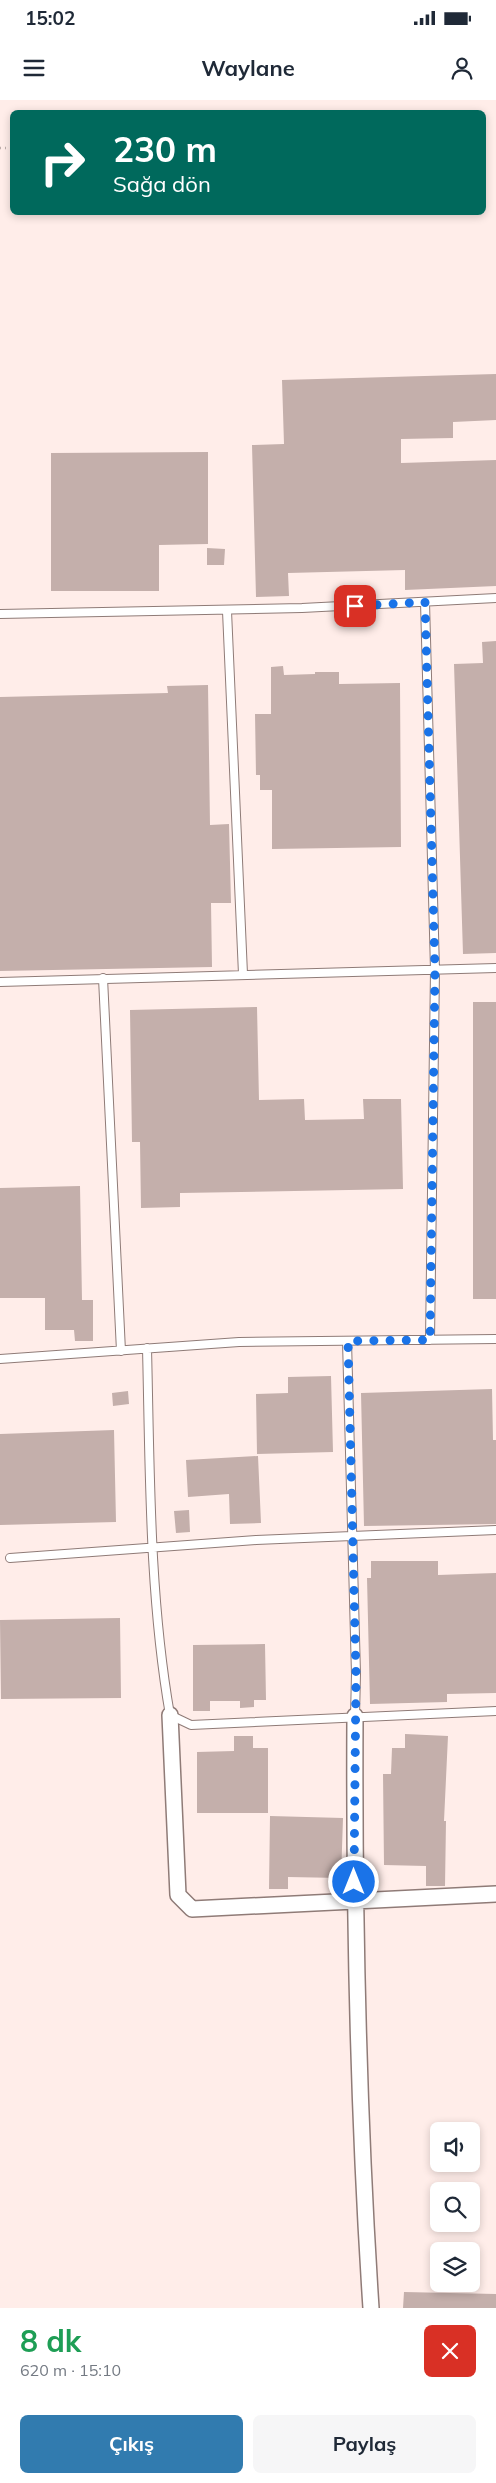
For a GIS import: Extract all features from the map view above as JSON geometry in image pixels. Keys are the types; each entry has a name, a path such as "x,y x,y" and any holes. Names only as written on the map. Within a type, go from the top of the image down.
{"street":[{"path":"170,1715 178,1894 192,1909 496,1894"},
{"path":"355,1716 354,1901 371,2308"}],"lane":[{"path":"0,614 227,611 496,598"},
{"path":"425,602 435,970 430,1340"},
{"path":"227,611 243,974"},
{"path":"0,982 496,968"},
{"path":"103,978 120,1351"},
{"path":"0,1359 239,1342 496,1339"},
{"path":"348,1341 356,1674 355,1716"},
{"path":"147,1348 153,1548 163,1674 170,1715 191,1725 496,1711"},
{"path":"10,1558 256,1540 352,1538 496,1530"}],"building":[{"path":"496,374 496,420 453,422 453,438 401,439 401,463 496,460 496,586 405,590 405,570 288,573 289,596 256,597 252,445 284,444 282,380"},
{"path":"208,452 208,544 159,545 159,591 51,591 51,453"},
{"path":"207,548 225,549 224,565 207,565"},
{"path":"496,641 496,953 463,954 454,664 483,663 482,642"},
{"path":"283,666 284,675 339,672 339,684 400,683 401,847 272,849 272,790 260,790 260,775 256,775 255,714 271,714 271,667"},
{"path":"208,685 210,825 229,824 231,903 211,903 212,967 0,971 0,697 168,693 167,686"},
{"path":"473,1002 496,1002 496,1299 473,1299"},
{"path":"257,1007 259,1100 304,1099 305,1120 364,1119 363,1099 401,1099 403,1189 180,1193 180,1207 141,1208 140,1142 132,1142 130,1010"},
{"path":"80,1186 82,1300 93,1300 93,1341 75,1341 74,1330 45,1330 45,1298 0,1298 0,1188"},
{"path":"331,1376 333,1452 257,1454 256,1394 288,1393 288,1377"},
{"path":"492,1389 493,1440 496,1440 496,1524 364,1526 361,1393"},
{"path":"128,1391 129,1404 113,1406 112,1393"},
{"path":"114,1430 116,1522 0,1525 0,1434"},
{"path":"258,1456 261,1523 230,1524 229,1494 188,1497 186,1460"},
{"path":"189,1510 190,1532 176,1533 174,1511"},
{"path":"371,1561 438,1561 438,1575 496,1573 496,1693 447,1694 447,1702 370,1704 367,1578 371,1578"},
{"path":"120,1618 121,1698 1,1699 0,1620"},
{"path":"265,1644 266,1700 254,1700 254,1707 240,1708 240,1701 210,1701 210,1711 193,1711 193,1645"},
{"path":"405,1734 448,1736 444,1821 446,1821 445,1886 426,1886 426,1866 384,1865 383,1774 391,1774 392,1748 405,1748"},
{"path":"234,1736 253,1736 253,1748 268,1748 268,1813 197,1813 197,1752 234,1751"},
{"path":"270,1816 343,1818 341,1878 288,1877 288,1889 269,1889"},
{"path":"404,2292 496,2294 496,2308 403,2308"}],"route":[{"path":"354,1882 356,1674 348,1341 430,1340 435,970 425,602 355,606"}]}
